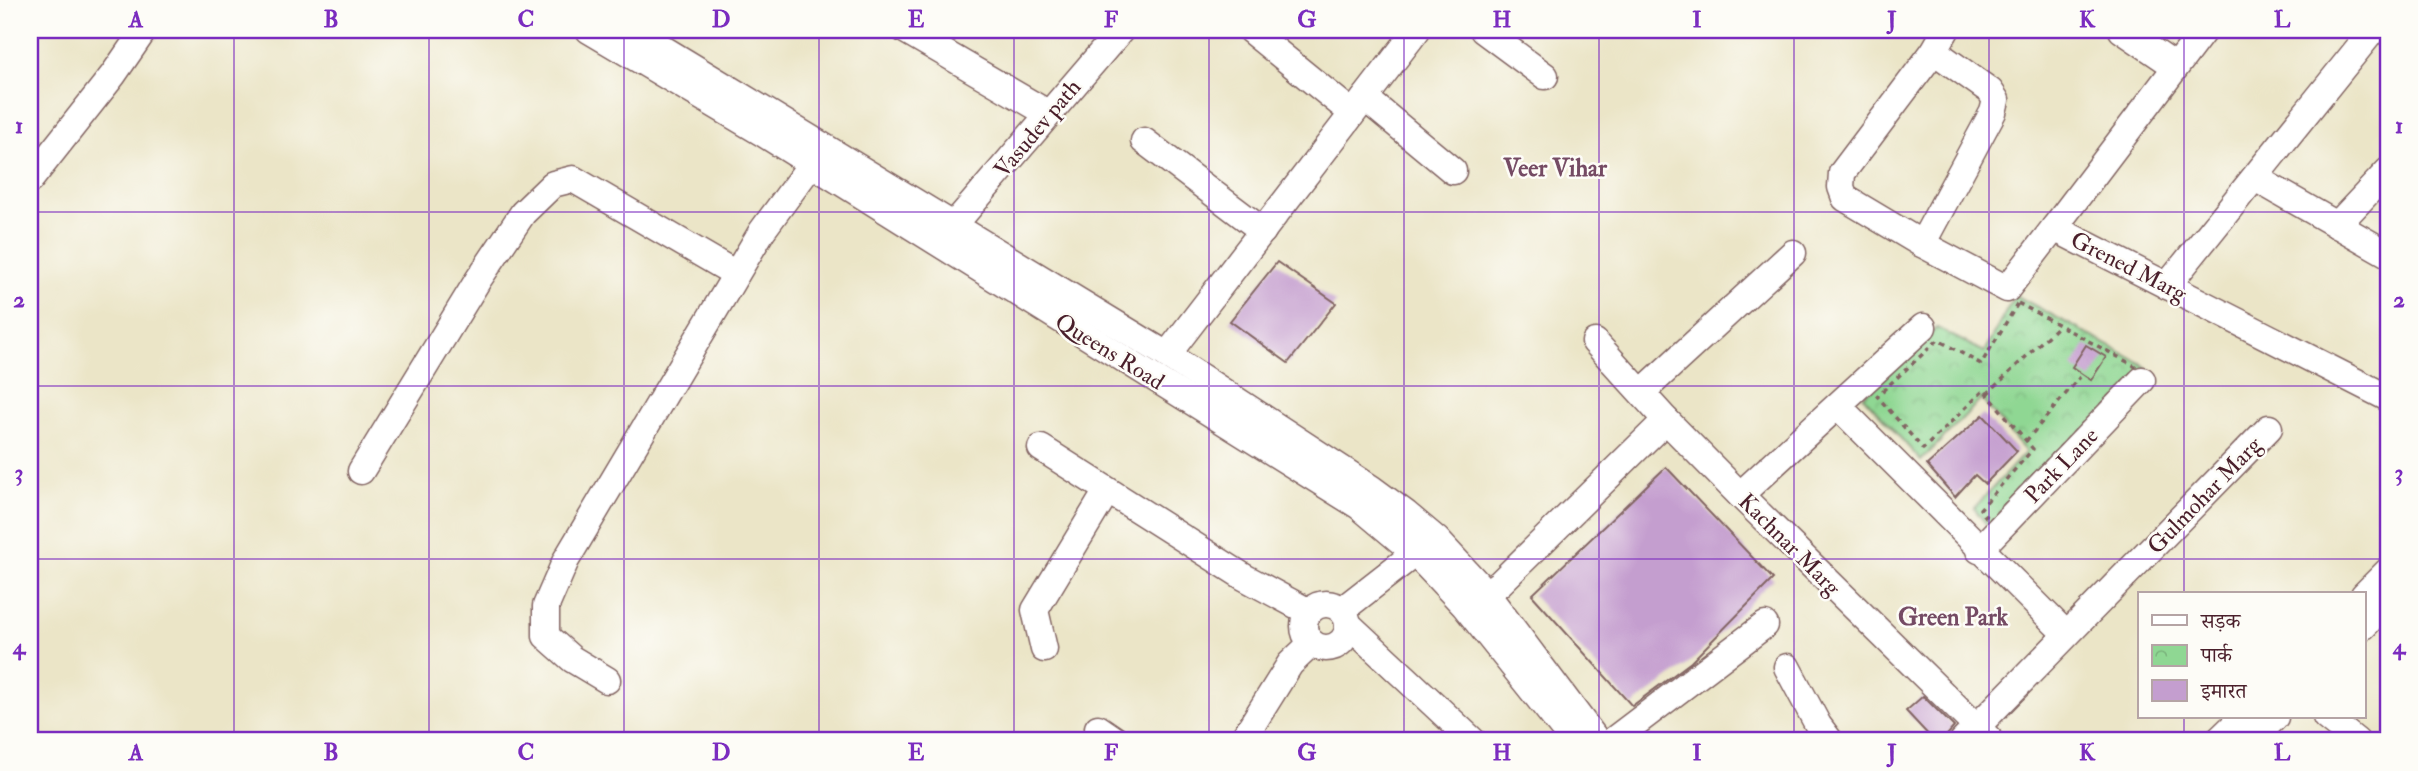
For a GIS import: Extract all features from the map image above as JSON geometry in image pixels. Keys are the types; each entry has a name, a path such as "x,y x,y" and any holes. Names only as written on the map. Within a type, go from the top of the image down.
{"street":[{"path":"30,180 113,75 144,30"},
{"name":"Queens Road","path":"589,30 953,226 1167,355 1372,489 1426,547 1464,605 1573,741"},
{"name":"Queens Road","path":"632,30 818,155 1426,547 1486,593 1597,741"},
{"path":"905,30 1049,114"},
{"name":"Vasudev path","path":"953,226 1121,30"},
{"path":"1250,30 1453,171"},
{"path":"1167,355 1416,30"},
{"path":"1483,30 1545,76"},
{"path":"2122,30 2175,66"},
{"name":"Grened Marg","path":"2204,30 2054,228 2388,398"},
{"path":"2167,286 2373,30"},
{"path":"1922,244 1993,113 1996,100 1990,90 1940,40 1842,173 1841,187 1845,198 1922,244 2007,289 2054,228"},
{"path":"1144,141 1263,231"},
{"path":"607,680 572,659 546,636 546,607 566,560 736,274 762,231 818,155"},
{"path":"2337,225 2388,171"},
{"path":"361,471 478,280 523,214 553,184 573,178 736,274"},
{"path":"2255,178 2388,254"},
{"path":"1642,392 1793,253"},
{"path":"1740,495 1923,327"},
{"name":"Kachnar Marg","path":"1595,342 1666,421 1977,737"},
{"name":"Park Lane","path":"1979,550 2142,380"},
{"path":"1838,406 1979,550 2066,634"},
{"path":"1486,593 1500,583 1666,421"},
{"name":"Gulmohar Marg","path":"1977,737 2066,634 2269,428"},
{"path":"1041,448 1244,577 1309,612"},
{"path":"1044,649 1035,610 1107,491"},
{"path":"1426,547 1345,617 1345,638 1333,647 1318,647 1304,631 1305,618 1309,612 1321,604 1329,604 1345,617 1473,741"},
{"path":"2366,593 2388,571"},
{"path":"2366,624 2388,601"},
{"path":"1612,741 1765,625"},
{"path":"1242,741 1290,664 1312,643"},
{"path":"1787,667 1818,725 1830,741"},
{"path":"2218,741 2242,718"},
{"path":"2250,741 2274,718"}],"path":[{"path":"2018,303 2135,366 2132,373 1990,521 1980,509 2033,449 1987,394 1984,390 1923,449 1877,396 1938,340 1980,364 2018,303"},
{"path":"1987,394 2059,325"},
{"path":"2026,441 2080,377"}],"green space":[{"path":"2015,295 2148,369 1990,529 1974,508 2026,452 1981,399 1921,461 1863,396 1937,328 1984,352"}],"building":[{"path":"1277,262 1336,303 1288,363 1230,321"},
{"path":"2086,345 2106,357 2091,380 2072,367"},
{"path":"1983,415 2017,451 1985,484 1975,475 1955,497 1927,465"},
{"path":"1666,467 1773,579 1691,662 1632,706 1532,595"},
{"path":"1923,696 1954,727 1942,741 1934,741 1906,711"}],"district":[{"name":"Veer Vihar","path":"1555,168"},
{"name":"Green Park","path":"1953,617"}]}
